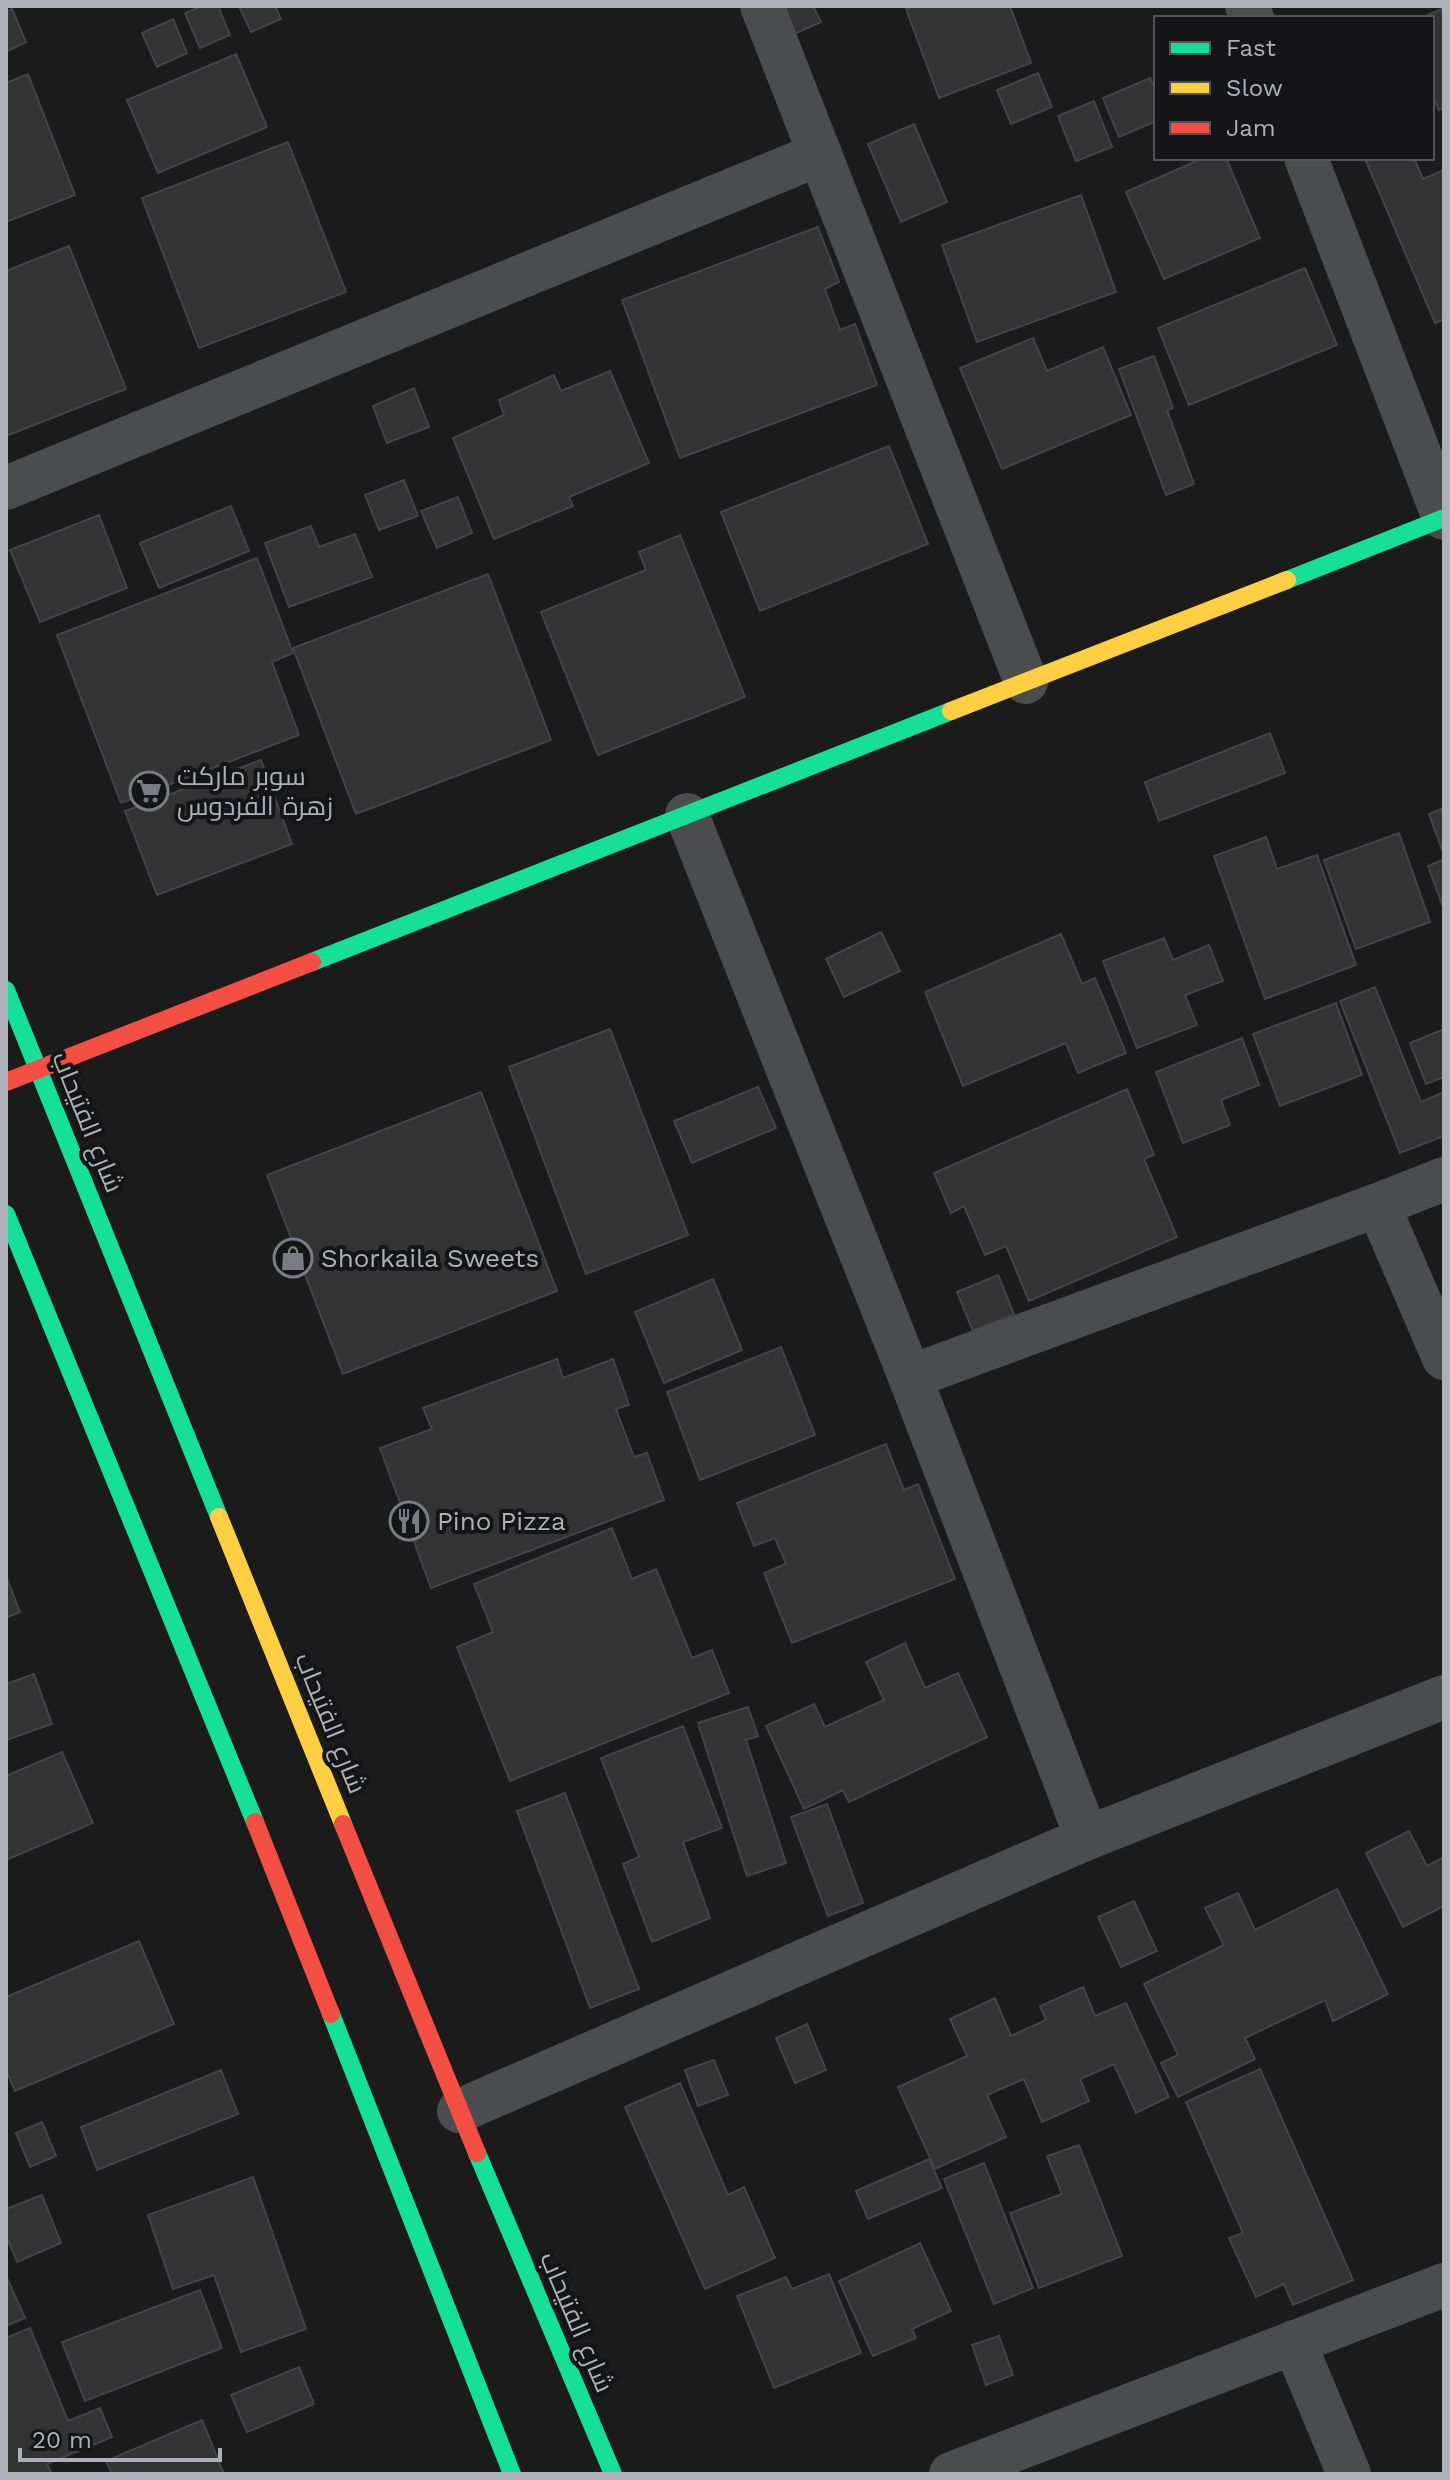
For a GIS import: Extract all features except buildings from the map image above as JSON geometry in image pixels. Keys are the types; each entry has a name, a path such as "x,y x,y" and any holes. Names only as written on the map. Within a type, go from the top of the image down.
{"main road":[{"path":"6,1082 1444,518"},
{"name":"شارع الفتيحاب","path":"6,990 459,2111 613,2474"},
{"path":"6,1214 230,1759 512,2474"}],"street":[{"path":"762,6 1026,682"},
{"path":"6,488 820,154"},
{"path":"1307,160 1444,518"},
{"path":"687,815 910,1377 1087,1838"},
{"path":"910,1377 1444,1179"},
{"path":"1378,1205 1444,1358"},
{"path":"459,2111 1087,1838 1444,1697"},
{"path":"951,2474 1444,2285"},
{"path":"1294,2342 1349,2474"}],"traffic: fast":[{"path":"1287,580 1444,518"},
{"path":"312,962 951,711"},
{"path":"6,990 219,1517"},
{"path":"6,1214 255,1822"},
{"path":"331,2014 512,2474"},
{"path":"477,2153 613,2474"}],"traffic: slow":[{"path":"951,711 1287,580"},
{"path":"219,1517 343,1824"}],"traffic: jam":[{"path":"6,1082 312,962"},
{"path":"255,1822 331,2014"},
{"path":"343,1824 477,2153"}],"place":[{"name":"سوبر ماركت زهرة الفردوس","path":"149,791"},
{"name":"Shorkaila Sweets","path":"293,1258"},
{"name":"Pino Pizza","path":"409,1521"}]}
